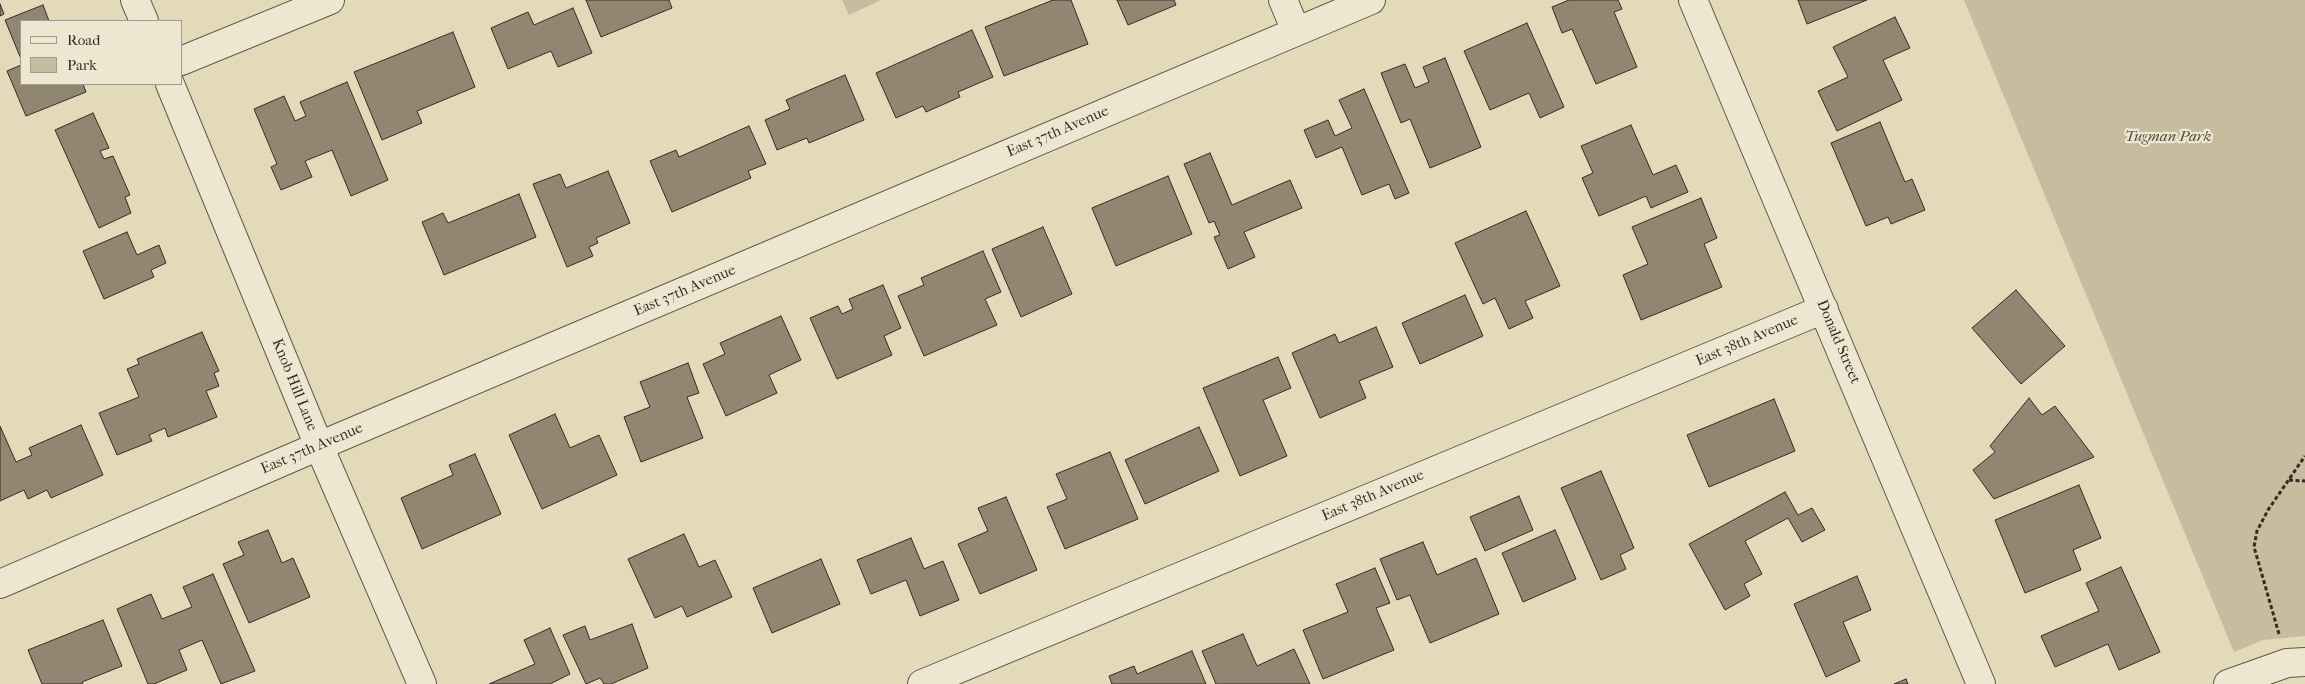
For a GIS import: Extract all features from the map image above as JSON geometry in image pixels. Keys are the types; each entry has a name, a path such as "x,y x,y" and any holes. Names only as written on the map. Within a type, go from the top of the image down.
{"street":[{"path":"136,0 144,20"},
{"path":"182,61 330,0"},
{"path":"1283,0 1296,31"},
{"name":"East 37th Avenue","path":"0,584 319,446 1371,0"},
{"name":"Donald Street","path":"1693,0 1981,684"},
{"name":"Knob Hill Lane","path":"170,85 319,446 422,684"},
{"name":"East 38th Avenue","path":"922,684 1824,309"},
{"path":"2228,684 2296,663"}],"path":[{"path":"2296,663 2254,547 2257,531 2268,510 2305,456"},
{"path":"2289,480 2305,481"}],"green space":[{"path":"842,0 881,0 849,15"},
{"name":"Tugman Park","path":"1964,0 2305,0 2305,636 2263,640 2234,652"}],"building":[{"path":"586,0 669,0 672,8 601,37"},
{"path":"1053,0 1071,0 1088,44 1004,76 985,27"},
{"path":"1117,0 1174,0 1176,5 1128,25"},
{"path":"1569,0 1618,0 1622,9 1614,12 1637,67 1596,84 1572,29 1562,33 1552,7"},
{"path":"1798,0 1867,0 1807,24"},
{"path":"0,4 4,14 0,16"},
{"path":"43,5 49,20 20,20 20,57 5,20"},
{"path":"573,8 592,53 558,67 551,51 508,69 491,28 528,12 534,25"},
{"path":"1895,17 1910,48 1883,60 1902,100 1837,131 1818,91 1848,77 1833,47"},
{"path":"1527,23 1564,107 1540,118 1529,93 1490,110 1464,51"},
{"path":"972,30 993,77 958,92 960,97 926,112 923,106 896,118 876,73"},
{"path":"453,32 475,87 417,111 422,123 382,140 354,72"},
{"path":"1445,58 1481,147 1430,168 1410,119 1401,123 1381,73 1405,64 1415,88 1429,82 1423,67"},
{"path":"20,65 20,85 83,85 86,92 26,116 7,71"},
{"path":"845,75 864,120 809,143 807,138 777,150 765,120 790,109 786,100"},
{"path":"347,82 388,180 351,196 332,150 305,161 312,177 281,190 271,167 277,164 254,109 284,96 295,121 306,116 300,102"},
{"path":"1364,89 1409,193 1395,199 1389,184 1362,195 1342,147 1316,158 1304,130 1328,120 1335,136 1352,128 1339,100"},
{"path":"93,113 109,148 100,151 104,159 113,156 130,195 125,197 131,213 99,228 55,130"},
{"path":"1880,122 1905,182 1912,179 1925,210 1891,224 1888,217 1866,226 1831,143"},
{"path":"1631,125 1653,175 1676,165 1688,192 1651,208 1646,196 1599,216 1582,178 1593,173 1581,146"},
{"path":"749,126 766,164 748,171 751,178 672,212 650,161 676,150 679,157"},
{"path":"1210,153 1232,205 1290,180 1302,208 1244,232 1255,257 1228,269 1214,237 1220,235 1214,221 1209,223 1184,164"},
{"path":"608,171 630,223 596,238 598,243 589,247 593,256 567,267 533,184 560,174 566,188"},
{"path":"1168,176 1192,234 1116,266 1092,208"},
{"path":"519,194 536,237 444,275 422,222 443,213 448,223"},
{"path":"1701,198 1717,238 1704,244 1722,287 1641,320 1623,275 1648,264 1632,227"},
{"path":"1526,211 1560,286 1525,301 1533,318 1509,329 1495,298 1483,304 1455,243"},
{"path":"1043,227 1072,294 1021,317 992,249"},
{"path":"127,232 137,255 159,245 166,263 151,270 154,277 104,299 83,251"},
{"path":"983,251 1001,292 985,299 997,325 924,356 898,296 924,285 921,278"},
{"path":"883,285 901,328 884,336 892,355 837,379 810,318 838,306 842,314 853,309 849,299"},
{"path":"2016,290 2065,346 2021,384 1972,328"},
{"path":"1465,295 1483,336 1420,364 1402,323"},
{"path":"781,316 801,360 769,375 777,393 726,416 703,364 725,354 720,343"},
{"path":"1376,327 1393,367 1359,381 1366,398 1320,418 1292,353 1335,334 1339,343"},
{"path":"202,332 219,371 214,373 219,386 206,391 217,417 168,437 165,428 149,435 152,441 117,455 99,413 139,397 127,369 139,364 137,359"},
{"path":"1278,357 1291,388 1263,400 1287,456 1240,476 1203,388"},
{"path":"688,363 699,393 687,397 703,438 641,462 624,417 650,407 640,382"},
{"path":"2029,398 2042,415 2055,406 2094,457 1994,499 1973,470 1995,452 1990,446"},
{"path":"1774,399 1795,451 1709,487 1687,435"},
{"path":"555,414 570,448 599,435 617,475 542,509 509,435"},
{"path":"81,425 103,475 51,498 47,490 28,499 24,490 0,501 0,426 16,462 32,455 29,448"},
{"path":"1199,427 1219,471 1145,504 1125,460"},
{"path":"1110,452 1138,519 1065,549 1047,507 1067,499 1056,474"},
{"path":"475,454 501,514 422,549 401,498 453,475 449,465"},
{"path":"1601,471 1634,548 1620,555 1626,569 1601,580 1561,488"},
{"path":"2079,485 2101,538 2073,550 2081,570 2025,593 1995,520"},
{"path":"1785,492 1798,515 1812,508 1825,530 1802,542 1788,518 1745,541 1762,574 1744,584 1750,596 1725,610 1689,544"},
{"path":"1519,496 1533,530 1485,551 1470,517"},
{"path":"1006,497 1037,570 980,594 958,544 988,531 978,508"},
{"path":"268,530 282,563 293,558 310,597 249,623 223,564 244,555 238,542"},
{"path":"1555,530 1576,579 1523,602 1502,553"},
{"path":"684,534 699,567 715,560 732,597 687,617 682,606 655,618 628,559"},
{"path":"911,538 924,569 943,561 959,600 920,616 906,580 871,594 857,560"},
{"path":"1423,542 1437,575 1476,558 1499,614 1430,643 1410,595 1397,600 1380,559"},
{"path":"821,559 840,604 772,633 753,588"},
{"path":"2121,567 2160,652 2119,670 2108,644 2055,667 2041,636 2099,611 2086,583"},
{"path":"1375,568 1390,603 1376,608 1394,650 1323,679 1303,630 1348,612 1336,584"},
{"path":"213,574 255,671 221,684 202,640 179,650 187,670 154,684 148,684 117,609 151,594 162,619 192,607 183,587"},
{"path":"1857,576 1871,610 1843,622 1860,661 1826,677 1794,604"},
{"path":"103,620 122,666 82,682 83,684 42,684 28,650"},
{"path":"632,624 648,668 611,684 604,684 600,678 586,684 563,635 585,626 590,640"},
{"path":"550,628 570,674 550,684 489,684 535,664 524,640"},
{"path":"1243,634 1257,666 1294,649 1310,684 1216,684 1202,651"},
{"path":"1192,651 1206,684 1112,684 1109,676 1134,666 1137,674"},
{"path":"1906,679 1908,684 1894,684"}]}
